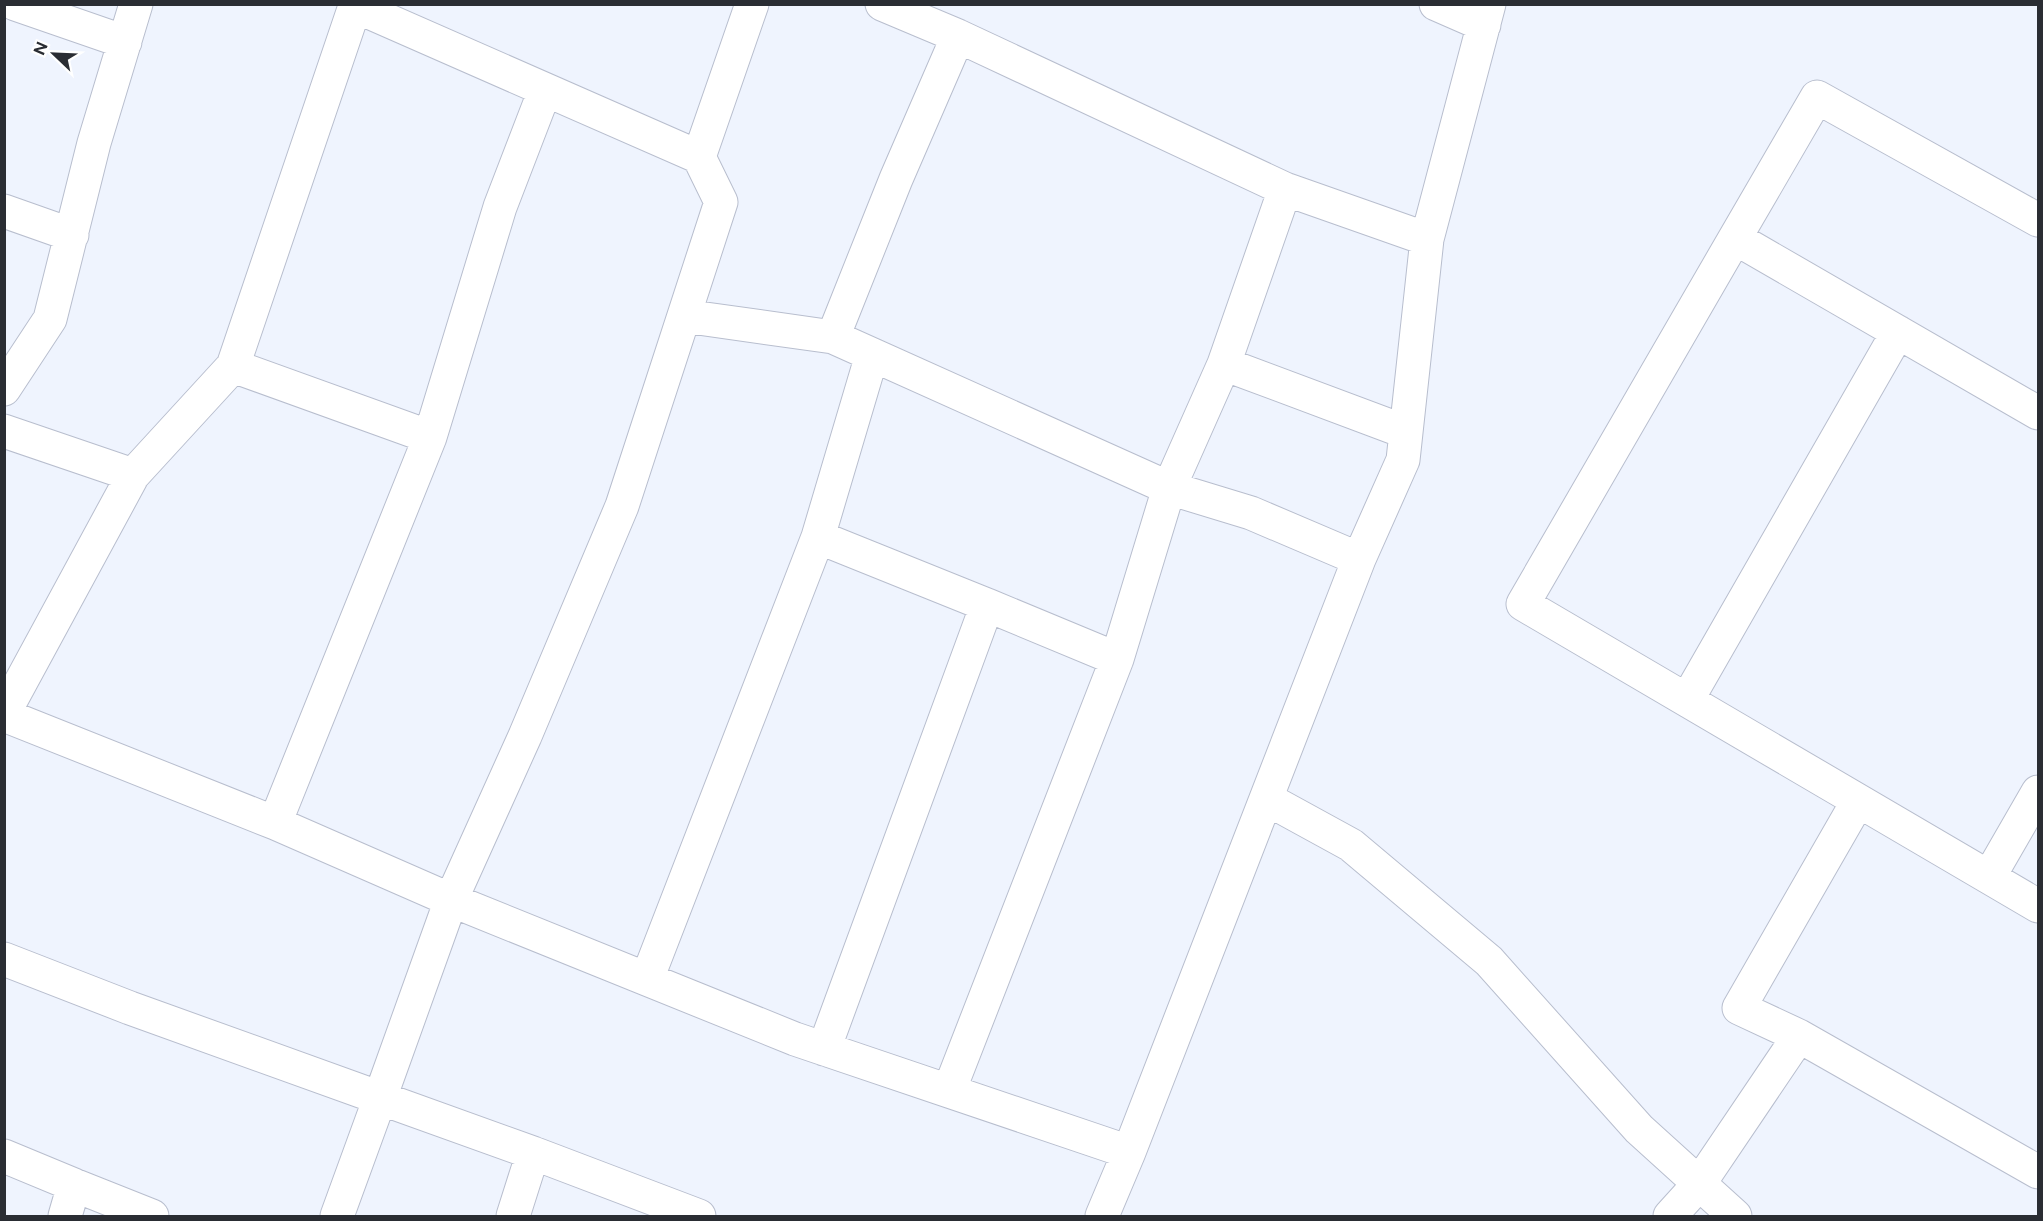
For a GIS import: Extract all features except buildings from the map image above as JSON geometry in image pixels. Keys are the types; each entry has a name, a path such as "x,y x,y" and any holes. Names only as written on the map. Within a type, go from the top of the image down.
{"street":[{"path":"15,4 125,42"},
{"path":"4,389 50,319 94,142 136,4"},
{"path":"699,157 752,4"},
{"path":"882,4 958,36 1285,189 1427,239"},
{"path":"1102,1216 1129,1152 1359,559 1403,460 1427,239 1486,15 1436,4"},
{"path":"337,1216 451,900 525,736 622,506 721,202 699,157 353,5 232,366 133,475 4,714 275,823 451,900 824,1049 1129,1152"},
{"path":"833,338 896,179 958,36"},
{"path":"275,823 430,437 500,207 545,90"},
{"path":"2038,220 1817,98 1524,604 2038,906"},
{"path":"949,1091 1117,660 1169,488 1224,364 1285,189"},
{"path":"4,211 72,235"},
{"path":"1735,238 2038,413"},
{"path":"684,316 833,338 1169,488 1251,513 1359,559"},
{"path":"1687,700 1899,332"},
{"path":"647,979 818,537 872,355"},
{"path":"1224,364 1406,432"},
{"path":"232,366 430,437"},
{"path":"4,431 133,475"},
{"path":"818,537 1117,660"},
{"path":"824,1049 987,605"},
{"path":"1989,878 2038,792"},
{"path":"1267,799 1351,846 1489,960 1639,1129 1735,1216"},
{"path":"1858,801 1739,1008 1799,1036 2038,1172"},
{"path":"4,959 130,1008 533,1153 699,1216"},
{"path":"1670,1216 1699,1184 1799,1036"},
{"path":"513,1216 533,1153"},
{"path":"4,1156 152,1216"},
{"path":"65,1216 74,1185"}]}
